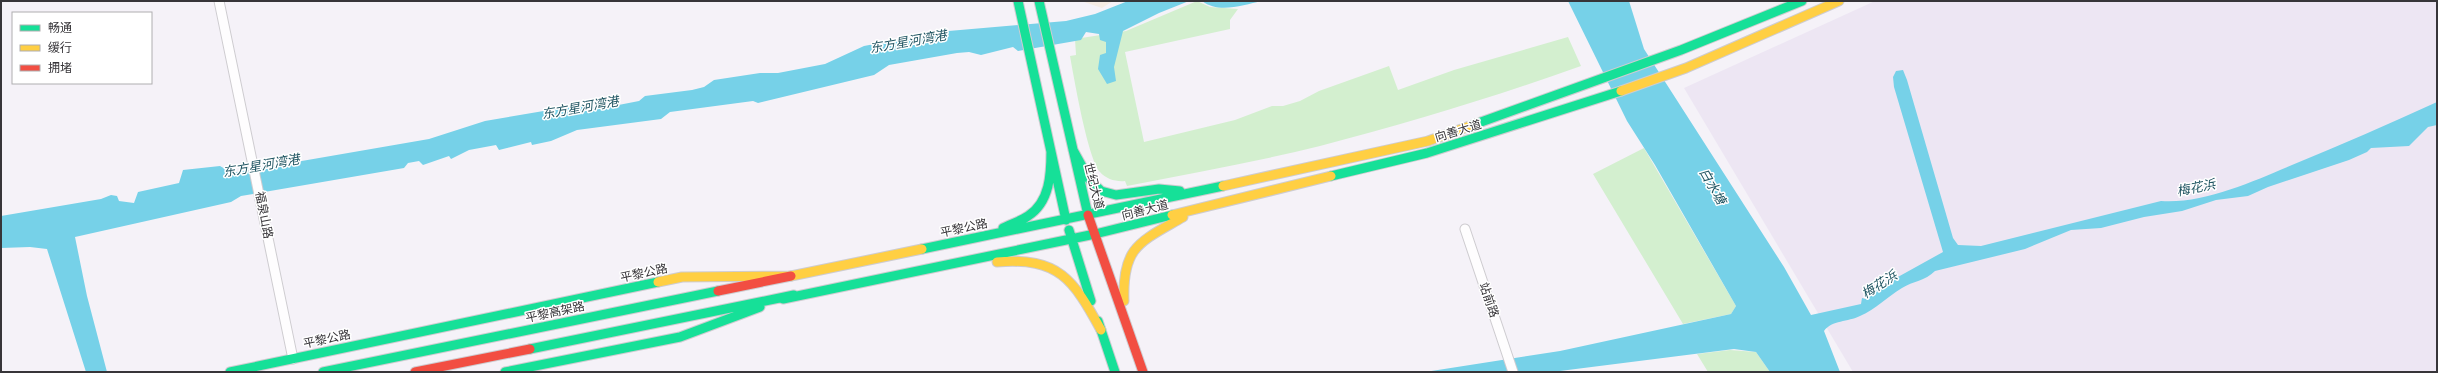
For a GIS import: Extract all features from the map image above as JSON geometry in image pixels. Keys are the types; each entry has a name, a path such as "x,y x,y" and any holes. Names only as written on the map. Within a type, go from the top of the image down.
{"main road":[{"path":"1018,1 1066,220 1115,372"},
{"name":"世纪大道","path":"1039,1 1088,215 1143,372"},
{"name":"向善大道","path":"1066,220 1428,141 1681,50 1802,1"},
{"name":"向善大道","path":"1071,238 1095,234 1427,153 1593,101 1686,68 1839,1"},
{"path":"1072,150 1089,179 1101,192 1116,195 1159,189 1194,192"},
{"path":"991,235 1031,214 1040,204 1049,183 1051,151"},
{"path":"1126,321 1122,279 1128,257 1142,241 1195,210"},
{"name":"平黎公路","path":"230,372 682,277 791,276 1066,220"},
{"path":"415,372 1071,238"},
{"path":"945,264 970,266 1016,260 1038,262 1052,268 1070,280 1081,294 1101,330"},
{"name":"平黎高架路","path":"323,372 791,276"},
{"path":"505,372 680,337 794,295"}],"street":[{"name":"福泉山路","path":"219,1 253,158 293,359"},
{"name":"站前路","path":"1465,229 1513,372"}],"shaded area":[{"path":"1081,1 1113,1 1102,8"},
{"path":"1875,1 2437,1 2437,372 1853,372 1684,88"}],"green space":[{"path":"1197,1 1210,7 1238,9 1230,20 1230,29 1125,52 1144,142 1235,120 1272,106 1283,106 1300,101 1319,91 1389,66 1398,90 1454,70 1568,37 1581,66 1419,119 1296,152 1127,186 1125,181 1118,181 1108,178 1100,172 1095,164 1086,135 1070,56 1076,55 1075,39 1126,31"},
{"path":"1644,148 1736,306 1731,314 1683,324 1593,174"},
{"path":"1730,350 1756,352 1770,372 1708,372 1697,354"}],"water":[{"name":"东方星河湾港","path":"1128,1 1189,1 1159,13 1123,31 1114,67 1116,81 1107,84 1098,69 1100,55 1106,53 1106,42 1100,40 1099,34 1086,32 1081,40 1018,51 1013,47 981,55 969,52 957,53 889,65 874,75 758,103 753,101 670,112 661,119 577,130 551,141 532,145 531,142 499,150 496,145 469,150 451,159 449,156 423,165 419,161 408,163 404,168 241,196 231,202 75,237 87,296 107,372 86,372 47,249 30,247 1,248 1,216 101,199 111,195 117,196 119,201 134,203 138,192 179,183 183,170 220,166 232,173 429,139 485,121 585,104 598,109 639,101 645,96 704,87 714,80 760,73 778,73 825,64 864,46 937,32 1066,21 1095,14"},
{"path":"1202,1 1262,1 1223,8 1209,5"},
{"name":"白水塘","path":"1568,1 1629,1 1644,49 1784,267 1811,315 1861,304 1862,298 1866,299 1869,293 1943,252 1894,87 1893,77 1896,71 1903,70 1907,80 1953,238 1958,245 1981,246 2161,201 2194,199 2228,190 2262,178 2329,150 2437,102 2437,125 2428,127 2409,146 2371,148 2367,152 2349,160 2268,187 2248,196 2216,200 2182,211 2144,217 2101,228 2071,230 2025,249 1935,271 1927,277 1902,288 1866,313 1827,327 1824,331 1840,372 1770,372 1756,352 1734,349 1552,372 1425,372 1560,351 1731,314 1736,306 1655,165 1627,121"}],"traffic: fast":[{"path":"1018,1 1066,220"},
{"path":"1039,1 1088,215"},
{"path":"1470,126 1681,50 1802,1"},
{"path":"1331,176 1427,153 1621,91"},
{"path":"1073,150 1089,179 1101,191 1116,195 1159,189 1180,191"},
{"path":"1003,228 1028,216 1041,203 1050,178 1051,151"},
{"path":"922,249 1223,186"},
{"path":"783,299 1095,234 1172,215"},
{"path":"1069,230 1091,301"},
{"path":"230,372 658,282"},
{"path":"323,372 718,291"},
{"path":"530,349 794,295"},
{"path":"505,372 680,337 760,307"},
{"path":"1098,321 1115,372"}],"traffic: slow":[{"path":"1621,91 1686,68 1839,1"},
{"path":"1223,186 1428,141 1470,126"},
{"path":"1172,215 1331,176"},
{"path":"1124,301 1126,268 1130,257 1145,240 1183,217"},
{"path":"658,282 682,277 791,276 922,249"},
{"path":"997,262 1018,261 1035,263 1050,268 1062,275 1082,297 1101,330"}],"traffic: jam":[{"path":"1088,215 1143,372"},
{"path":"718,291 791,276"},
{"path":"415,372 530,349"}],"water label":[{"name":"梅花浜","path":"2196,187"},
{"name":"梅花浜","path":"1879,284"}]}
